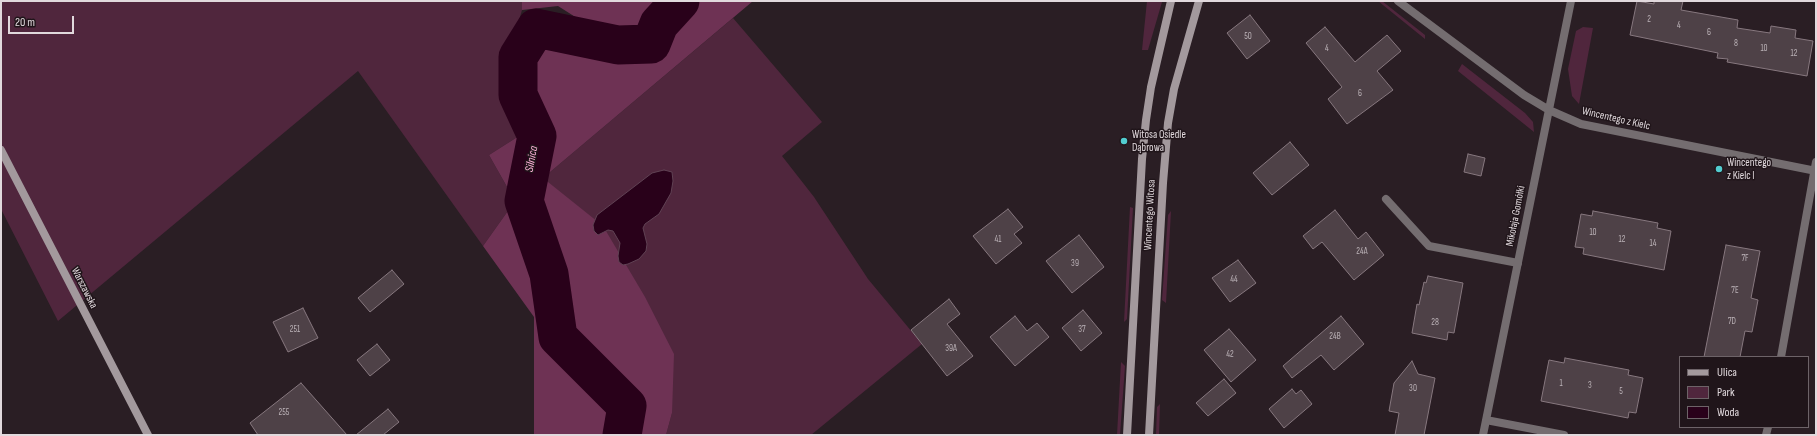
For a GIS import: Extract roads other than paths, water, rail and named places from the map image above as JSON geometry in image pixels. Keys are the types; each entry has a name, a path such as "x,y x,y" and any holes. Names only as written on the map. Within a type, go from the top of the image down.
{"main road":[{"name":"Wincentego Witosa","path":"1127,435 1141,170 1151,87 1170,1"},
{"name":"Wincentego Witosa","path":"1149,435 1163,184 1168,123 1174,89 1188,34 1199,1"},
{"name":"Warszawska","path":"1,150 148,435"}],"street":[{"name":"Wincentego z Kielc","path":"1398,1 1524,95 1549,110 1582,124 1815,171"},
{"name":"Mikołaja Gomółki","path":"1484,435 1571,1"},
{"path":"1780,356 1816,162"},
{"path":"1386,199 1429,246 1518,263"},
{"path":"1486,420 1564,435"}],"water":[{"path":"664,170 672,172 673,181 671,193 659,214 645,224 643,228 647,244 646,251 639,259 623,265 619,262 618,256 620,243 613,231 608,230 598,235 594,231 593,225 597,215 652,173"}],"waterway":[{"name":"Silnica","path":"622,435 627,406 558,337 549,274 524,201 537,136 518,95 518,57 536,28 618,45 651,44 659,24 680,1"}],"place":[{"name":"Witosa Osiedle Dąbrowa","path":"1124,141"},
{"name":"Wincentego z Kielc I","path":"1719,169"}]}
